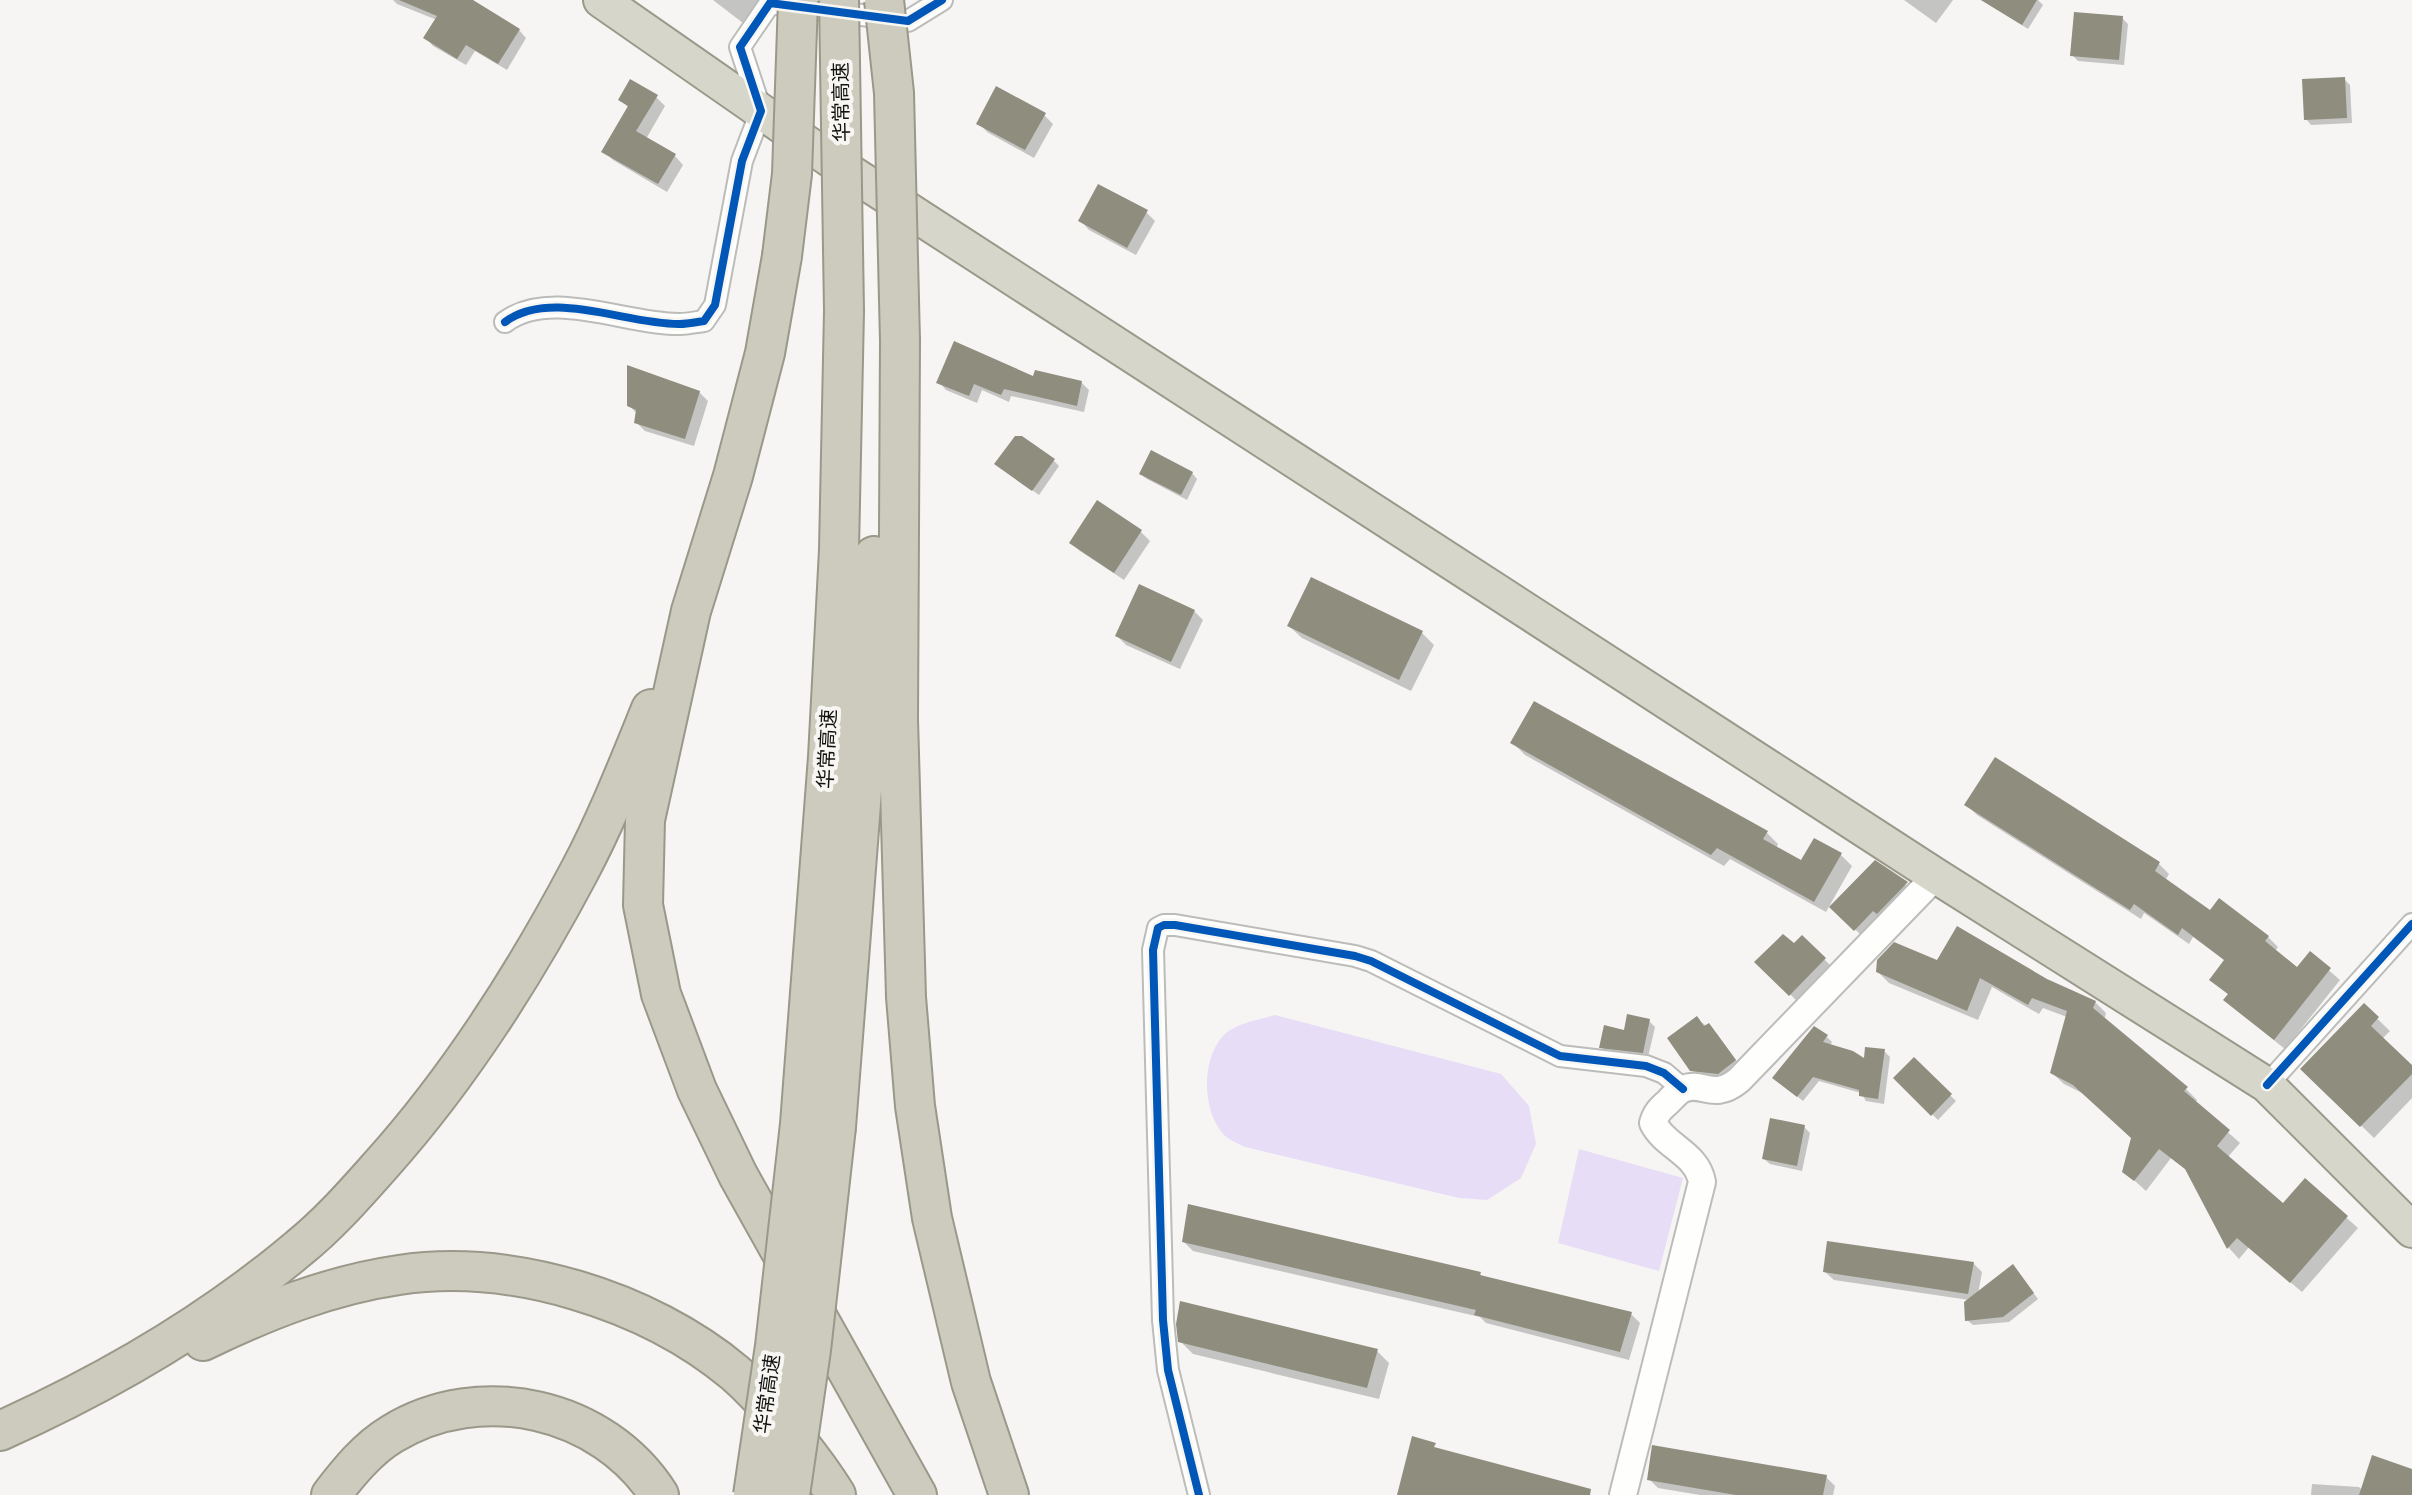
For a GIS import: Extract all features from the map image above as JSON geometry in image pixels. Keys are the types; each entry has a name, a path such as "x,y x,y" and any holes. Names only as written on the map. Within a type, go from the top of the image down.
{"highway":[{"path":"601,0 828,158 1936,876 2267,1085 2412,1230"},
{"path":"798,0 792,174 782,256 765,353 733,476 691,611 645,820 643,905 661,994 697,1090 738,1175 917,1495"},
{"name":"华常高速","path":"790,1495 811,1350 828,757 839,550 844,311 839,0"},
{"name":"华常高速","path":"753,1495 775,1346 818,1126 865,752 874,550 889,336 873,0"},
{"path":"884,0 894,93 889,336 906,997 915,1106 932,1218 971,1382 1009,1495"},
{"path":"1,1430 111,1376 166,1344 243,1292 301,1247 353,1197 415,1127 479,1042 582,868 691,611"},
{"path":"1,1430 120,1382 243,1322 325,1291 401,1275 478,1272 538,1281 606,1300 670,1329 735,1374 785,1428 836,1495"},
{"path":"331,1495 353,1466 391,1434 435,1415 484,1405 531,1409 578,1423 617,1449 659,1495"}],"street":[{"path":"505,322 518,312 557,308 678,324 704,321 715,305 742,161 761,111 740,47 770,3 908,21 942,0"},
{"path":"1623,1495 1702,1182 1700,1170 1694,1162 1657,1131 1653,1123 1657,1111 1683,1089 1712,1092 1728,1089 1739,1080 1936,876"},
{"path":"2267,1085 2412,924"},
{"path":"1199,1495 1168,1370 1163,1320 1153,950 1158,928 1175,925 1363,958 1560,1056 1646,1066 1664,1073 1683,1089"}],"shaded area":[{"path":"1275,1015 1501,1074 1529,1106 1536,1144 1521,1178 1487,1200 1459,1198 1245,1147 1229,1139 1211,1113 1207,1086 1211,1058 1228,1032"},
{"path":"1579,1149 1683,1178 1659,1271 1558,1243"}],"building":[{"path":"399,0 473,0 520,29 498,64 466,45 457,59 423,38 437,16"},
{"path":"1981,0 2037,0 2022,25"},
{"path":"2074,12 2123,16 2119,60 2070,56"},
{"path":"2345,77 2347,118 2304,120 2302,79"},
{"path":"630,79 658,95 636,131 676,154 658,184 601,152 628,106 618,100"},
{"path":"996,86 1046,113 1025,150 976,124"},
{"path":"1098,184 1148,210 1127,248 1078,221"},
{"path":"954,341 1033,376 1035,370 1082,381 1077,406 1004,389 1001,395 974,384 969,396 936,383"},
{"path":"627,365 700,391 685,439 634,423 636,410 627,406"},
{"path":"1015,436 1022,436 1055,459 1032,491 994,464"},
{"path":"1151,450 1193,472 1181,495 1139,474"},
{"path":"1097,500 1142,530 1114,573 1069,543"},
{"path":"1311,577 1423,631 1399,680 1287,626"},
{"path":"1139,584 1195,610 1171,662 1115,636"},
{"path":"1534,701 1768,831 1763,839 1801,860 1814,838 1842,853 1814,902 1717,848 1711,855 1510,743"},
{"path":"1995,757 2160,862 2155,871 2210,910 2219,898 2269,936 2265,941 2297,967 2310,951 2331,968 2274,1040 2223,1000 2228,994 2209,980 2224,960 2182,928 2178,935 2134,904 2130,910 1964,805"},
{"path":"1875,860 1908,882 1877,914 1873,911 1854,931 1829,907"},
{"path":"1957,926 2047,979 2096,1001 2093,1008 2188,1087 2184,1091 2230,1130 2217,1146 2283,1203 2305,1178 2348,1216 2290,1283 2237,1238 2227,1249 2185,1169 2159,1149 2134,1181 2122,1172 2131,1138 2073,1085 2050,1073 2067,1011 2032,998 2028,1005 1980,978 1967,1011 1876,972 1877,960 1894,942 1937,960"},
{"path":"1783,934 1794,943 1802,935 1826,958 1789,996 1754,962"},
{"path":"2364,1003 2379,1017 2371,1026 2412,1065 2412,1074 2360,1127 2300,1069"},
{"path":"1627,1014 1650,1019 1643,1053 1599,1048 1604,1025 1624,1030"},
{"path":"1697,1016 1704,1026 1709,1023 1736,1060 1718,1074 1690,1071 1667,1038"},
{"path":"1814,1026 1828,1035 1823,1042 1853,1051 1864,1058 1865,1047 1885,1049 1878,1099 1859,1096 1859,1090 1813,1077 1797,1097 1772,1078"},
{"path":"1914,1057 1952,1094 1931,1116 1893,1078"},
{"path":"1770,1118 1805,1125 1797,1166 1762,1159"},
{"path":"1188,1204 1481,1272 1480,1275 1632,1312 1620,1352 1474,1315 1476,1310 1182,1242"},
{"path":"1827,1241 1974,1262 1968,1294 1823,1272"},
{"path":"2013,1264 2034,1293 2003,1317 1965,1321 1964,1302"},
{"path":"1180,1301 1378,1349 1367,1388 1178,1342 1176,1324"},
{"path":"1412,1436 1436,1443 1434,1447 1591,1489 1590,1495 1397,1495"},
{"path":"1652,1445 1827,1475 1823,1495 1736,1495 1647,1480"},
{"path":"2372,1455 2412,1469 2412,1495 2359,1495"}],"cycle path":[{"path":"505,322 524,312 544,308 567,308 659,323 704,321 715,305 742,161 761,111 740,47 770,3 908,21 942,0"},
{"path":"2267,1085 2412,924"},
{"path":"1199,1495 1168,1370 1163,1320 1153,950 1158,928 1175,925 1355,956 1371,961 1560,1056 1646,1066 1664,1073 1683,1089"}]}
